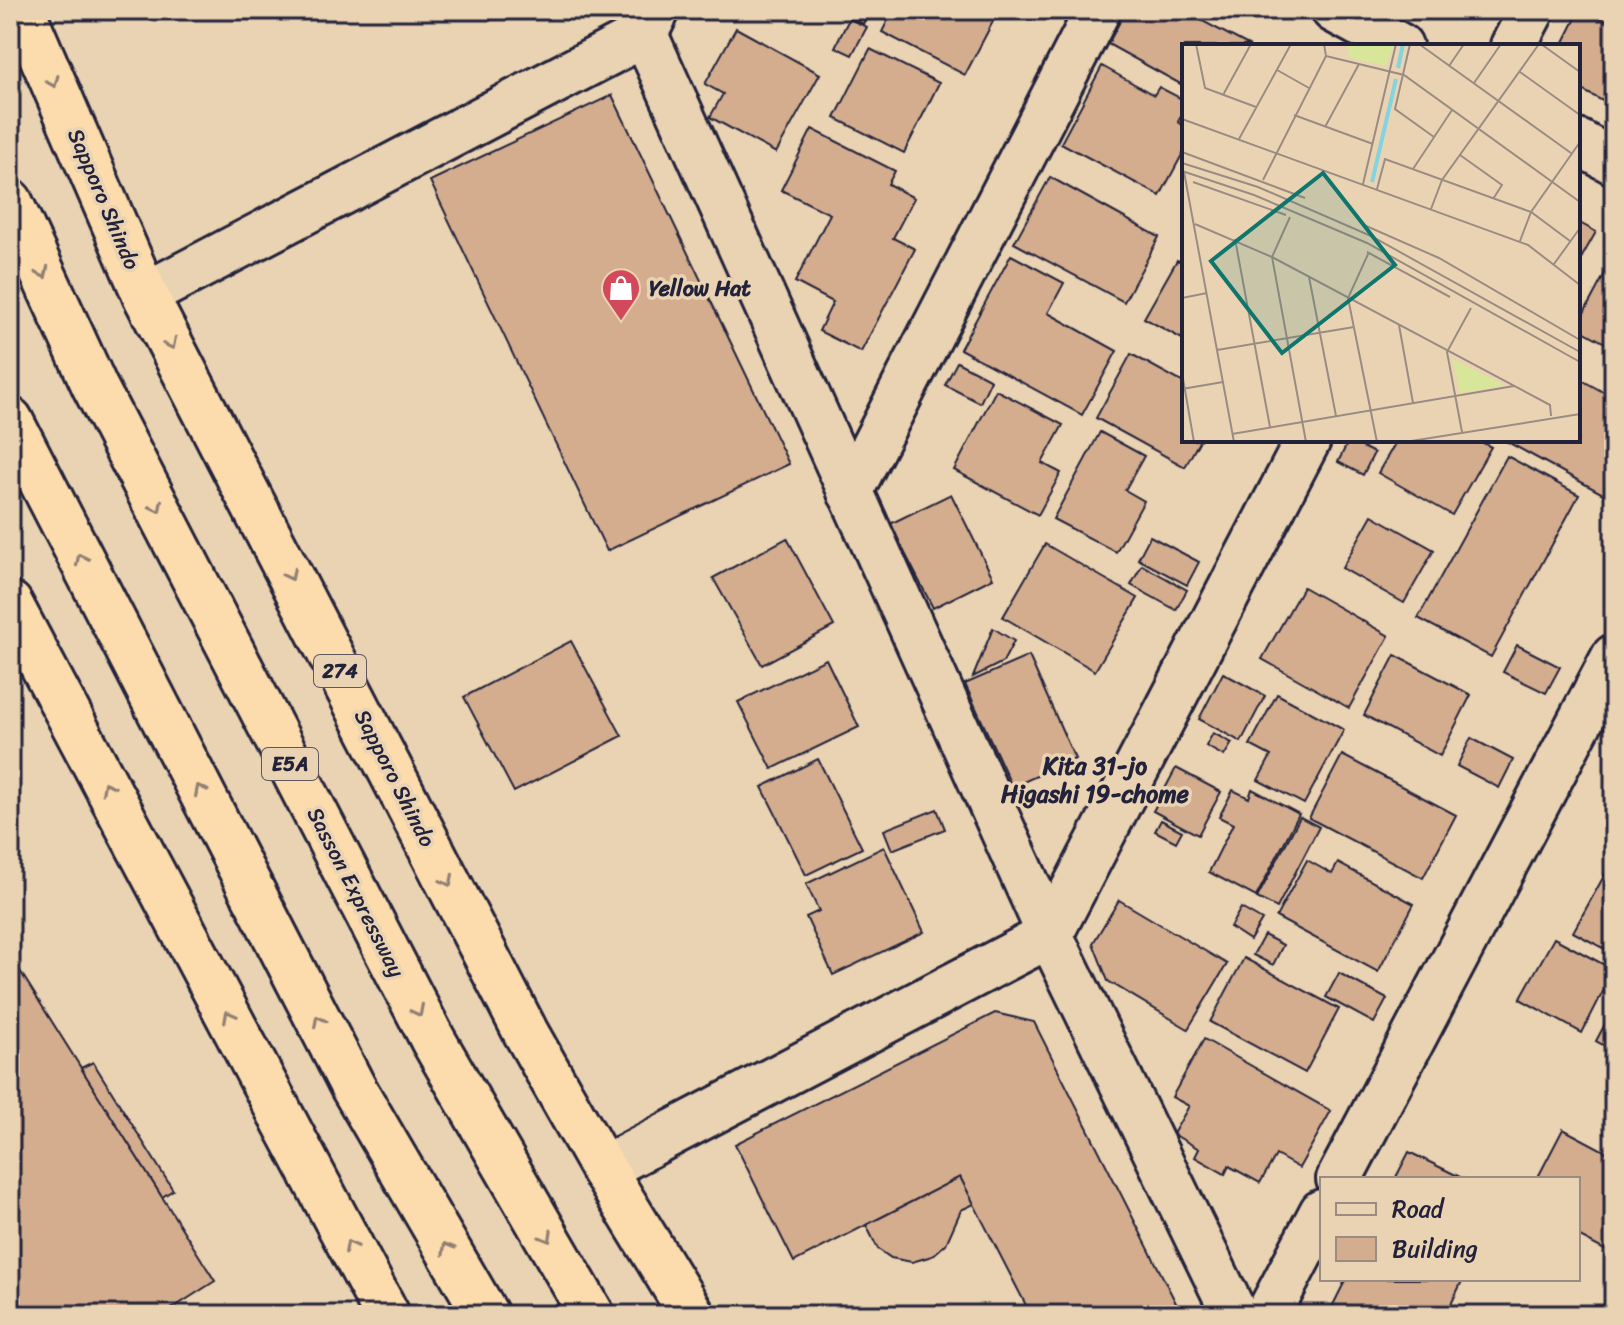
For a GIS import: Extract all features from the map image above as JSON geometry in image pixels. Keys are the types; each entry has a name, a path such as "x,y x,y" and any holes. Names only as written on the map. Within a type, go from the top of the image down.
{"highway":[{"name":"Sapporo Shindo","path":"22,10 145,295 526,1033 603,1169 692,1315"},
{"name":"Sasson Expressway","path":"10,202 95,387 433,1040 592,1315"},
{"path":"10,420 353,1087 486,1315"},
{"path":"10,604 387,1315"}],"street":[{"path":"850,492 1098,10"},
{"path":"1334,10 1396,44"},
{"path":"1514,44 1532,10"},
{"path":"145,295 645,18 850,492 1050,935 1235,1315"},
{"path":"1580,143 1614,162"},
{"path":"603,1169 1050,935 1307,442"},
{"path":"1340,1177 1614,657"},
{"path":"1268,1315 1320,1216"}],"building":[{"path":"833,10 870,10 863,24"},
{"path":"893,10 999,10 965,75 882,32"},
{"path":"1126,10 1192,10 1189,14 1246,44 1182,44 1182,85 1108,44"},
{"path":"1580,10 1586,10 1614,25 1614,107 1580,89 1580,44 1563,44"},
{"path":"849,19 867,27 852,55 835,47"},
{"path":"736,28 820,74 776,153 710,117 723,94 705,84"},
{"path":"870,49 939,83 904,153 835,118"},
{"path":"1102,66 1154,95 1159,87 1182,99 1182,114 1178,122 1182,125 1182,155 1160,196 1061,143"},
{"path":"612,95 789,464 607,551 430,181"},
{"path":"812,129 895,171 888,184 914,198 893,238 915,249 861,352 819,331 833,302 795,282 830,214 781,190"},
{"path":"1050,177 1159,237 1124,302 1014,243"},
{"path":"1580,223 1596,232 1580,260"},
{"path":"1011,255 1064,283 1048,313 1117,351 1082,415 960,349"},
{"path":"1614,257 1614,348 1580,329 1580,320"},
{"path":"1177,260 1182,262 1182,339 1144,318"},
{"path":"1131,354 1182,382 1182,442 1199,442 1185,467 1096,418"},
{"path":"957,362 991,380 980,403 945,385"},
{"path":"1580,379 1614,398 1614,500 1508,442 1580,442"},
{"path":"996,390 1063,425 1042,463 1061,473 1038,515 954,470"},
{"path":"1100,432 1144,456 1125,490 1144,501 1116,552 1053,519"},
{"path":"1348,442 1374,453 1363,475 1338,462"},
{"path":"1396,442 1482,442 1491,447 1452,515 1378,473"},
{"path":"1507,456 1579,495 1491,657 1418,618"},
{"path":"951,494 993,578 933,608 890,524"},
{"path":"1372,515 1434,550 1404,603 1342,568"},
{"path":"1150,536 1199,562 1187,585 1138,559"},
{"path":"787,538 834,626 762,665 713,578"},
{"path":"1045,544 1138,598 1095,671 1003,617"},
{"path":"1142,565 1187,590 1176,610 1131,585"},
{"path":"1303,587 1389,636 1349,708 1262,659"},
{"path":"993,628 1014,641 1003,662 973,677"},
{"path":"571,641 622,736 514,792 464,697"},
{"path":"1517,645 1560,667 1546,693 1503,672"},
{"path":"1395,655 1471,695 1440,756 1364,715"},
{"path":"1029,656 1075,759 1012,787 965,684"},
{"path":"826,659 859,727 772,769 738,702"},
{"path":"1223,673 1265,696 1241,742 1199,719"},
{"path":"1277,694 1344,730 1304,804 1258,780 1271,756 1250,745"},
{"path":"1213,733 1232,743 1224,756 1206,746"},
{"path":"1471,738 1513,760 1499,788 1457,766"},
{"path":"1342,755 1456,815 1423,878 1309,818"},
{"path":"818,759 862,848 806,875 762,787"},
{"path":"1176,768 1221,792 1198,835 1153,811"},
{"path":"1252,789 1299,814 1256,897 1209,872 1233,824 1219,817 1233,790 1249,798"},
{"path":"937,809 945,829 892,850 884,830"},
{"path":"1300,817 1319,827 1277,908 1257,898"},
{"path":"1161,820 1182,831 1176,842 1155,831"},
{"path":"884,847 924,932 833,975 806,917 819,911 806,884"},
{"path":"1307,860 1332,874 1338,863 1414,904 1378,972 1276,917"},
{"path":"1609,867 1614,870 1614,954 1573,932"},
{"path":"1119,900 1227,964 1188,1029 1108,981 1093,943"},
{"path":"1241,908 1262,920 1250,940 1230,927"},
{"path":"1264,935 1283,945 1273,965 1253,955"},
{"path":"1554,938 1614,970 1582,1033 1520,999"},
{"path":"10,955 215,1281 162,1315 10,1315"},
{"path":"1244,958 1339,1009 1305,1073 1210,1022"},
{"path":"1339,973 1387,999 1374,1023 1326,997"},
{"path":"1614,1007 1614,1051 1596,1041"},
{"path":"995,1013 1034,1022 1182,1315 1031,1315 960,1177 794,1262 735,1144"},
{"path":"1204,1039 1331,1111 1299,1168 1276,1155 1260,1183 1229,1166 1225,1174 1195,1157 1199,1149 1173,1134 1189,1106 1172,1097"},
{"path":"93,1062 173,1190 162,1197 81,1068"},
{"path":"1563,1129 1614,1156 1614,1255 1580,1237 1580,1177 1538,1177"},
{"path":"1409,1152 1460,1177 1396,1177"},
{"path":"960,1177 974,1204 961,1210 946,1244 932,1256 912,1262 891,1258 878,1249 866,1225"},
{"path":"1345,1281 1462,1281 1446,1315 1328,1315"}],"place":[{"name":"Yellow Hat","path":"621,322"}],"district":[{"name":"Kita 31-jo Higashi 19-chome","path":"1095,780"}]}
